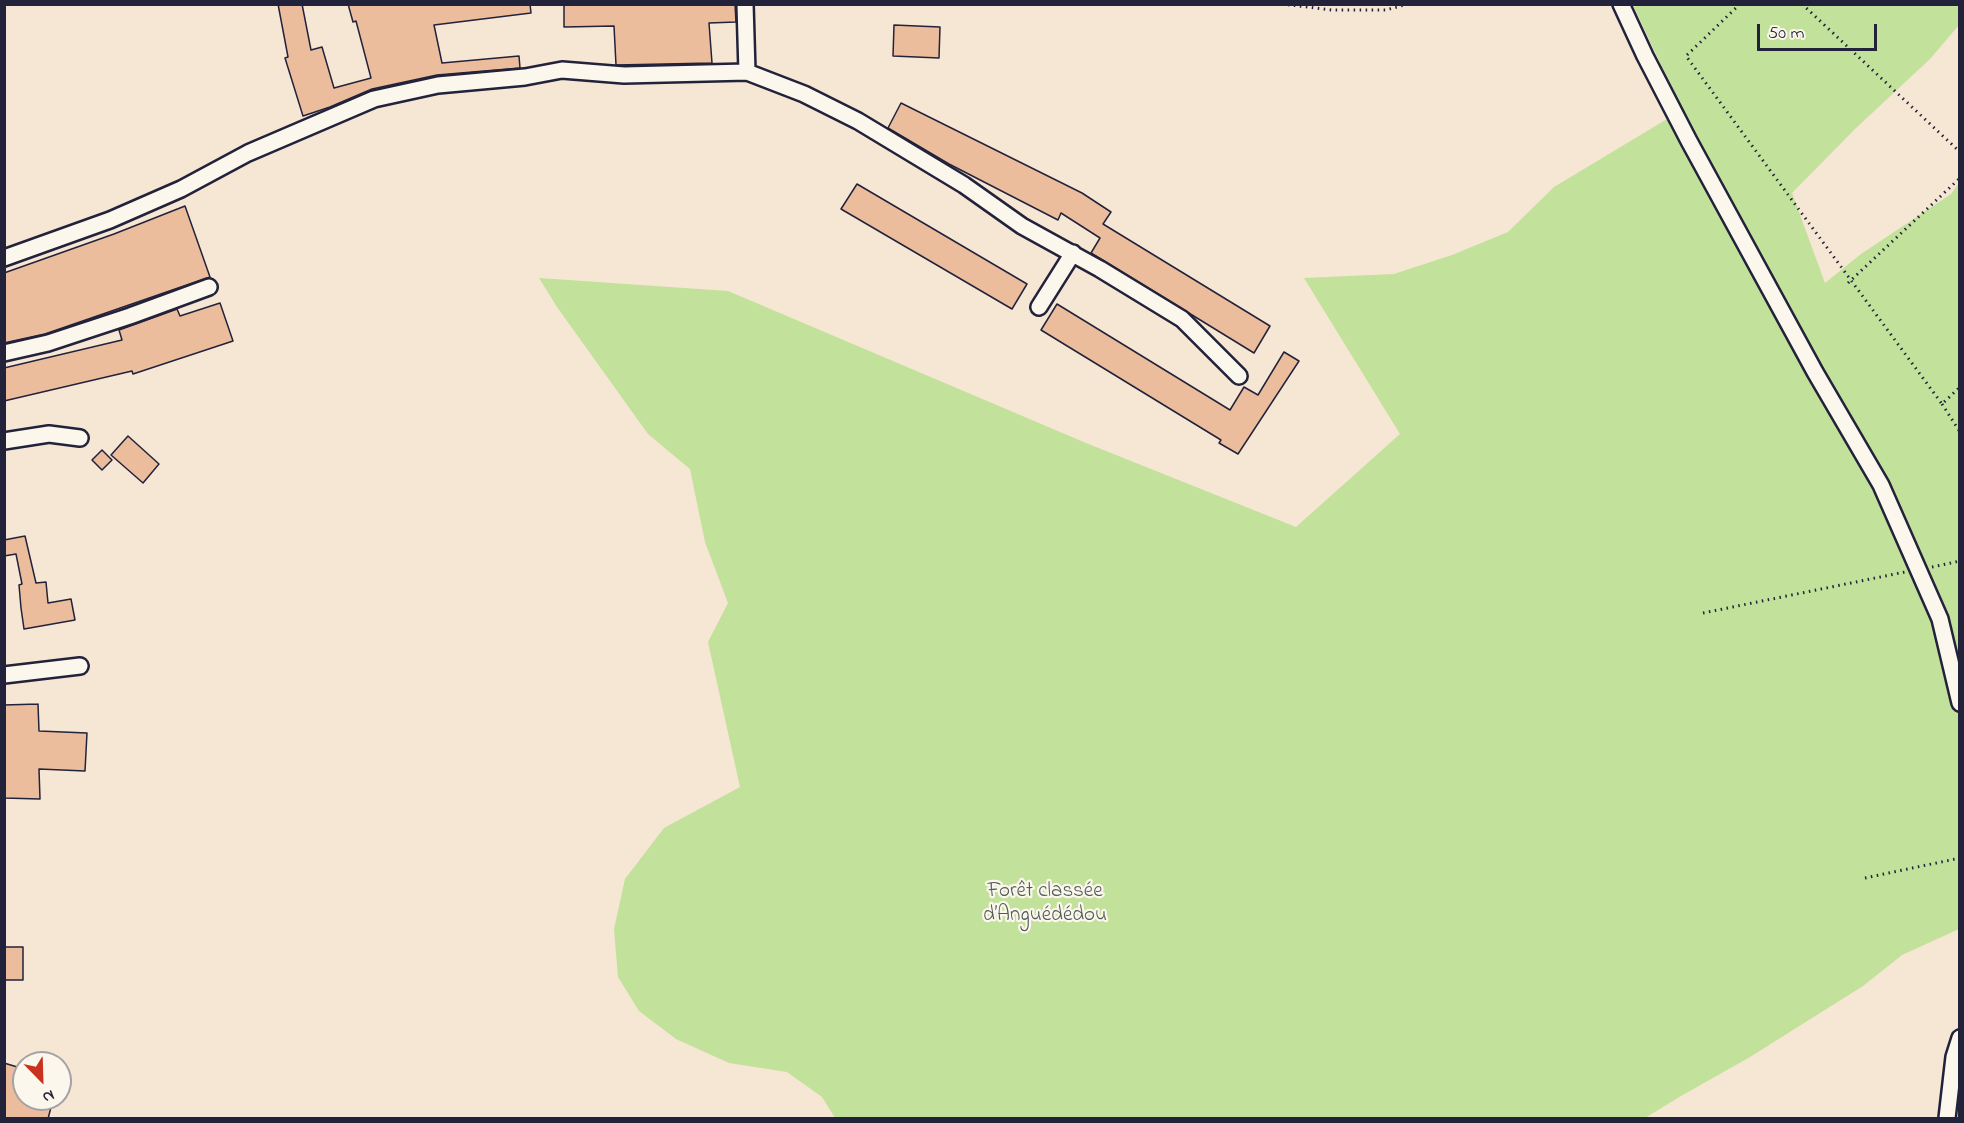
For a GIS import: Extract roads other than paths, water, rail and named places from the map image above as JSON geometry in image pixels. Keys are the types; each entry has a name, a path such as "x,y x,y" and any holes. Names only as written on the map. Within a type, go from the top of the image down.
{"street":[{"path":"745,4 747,72"},
{"path":"1621,4 1644,56 1689,141 1815,372 1881,485 1940,619 1959,703"},
{"path":"4,258 119,216 181,189 248,153 374,99 438,85 525,77 562,70 624,75 747,72 804,94 858,121 964,185 1022,226 1073,253 1182,319 1239,376"},
{"path":"1039,306 1073,253"},
{"path":"4,354 48,343 208,287"},
{"path":"4,441 49,434 80,438"},
{"path":"4,675 80,666"},
{"path":"1947,1119 1954,1057 1959,1038"}],"park label":[{"name":"Forêt classée d’Anguédédou","path":"1045,905"}]}
